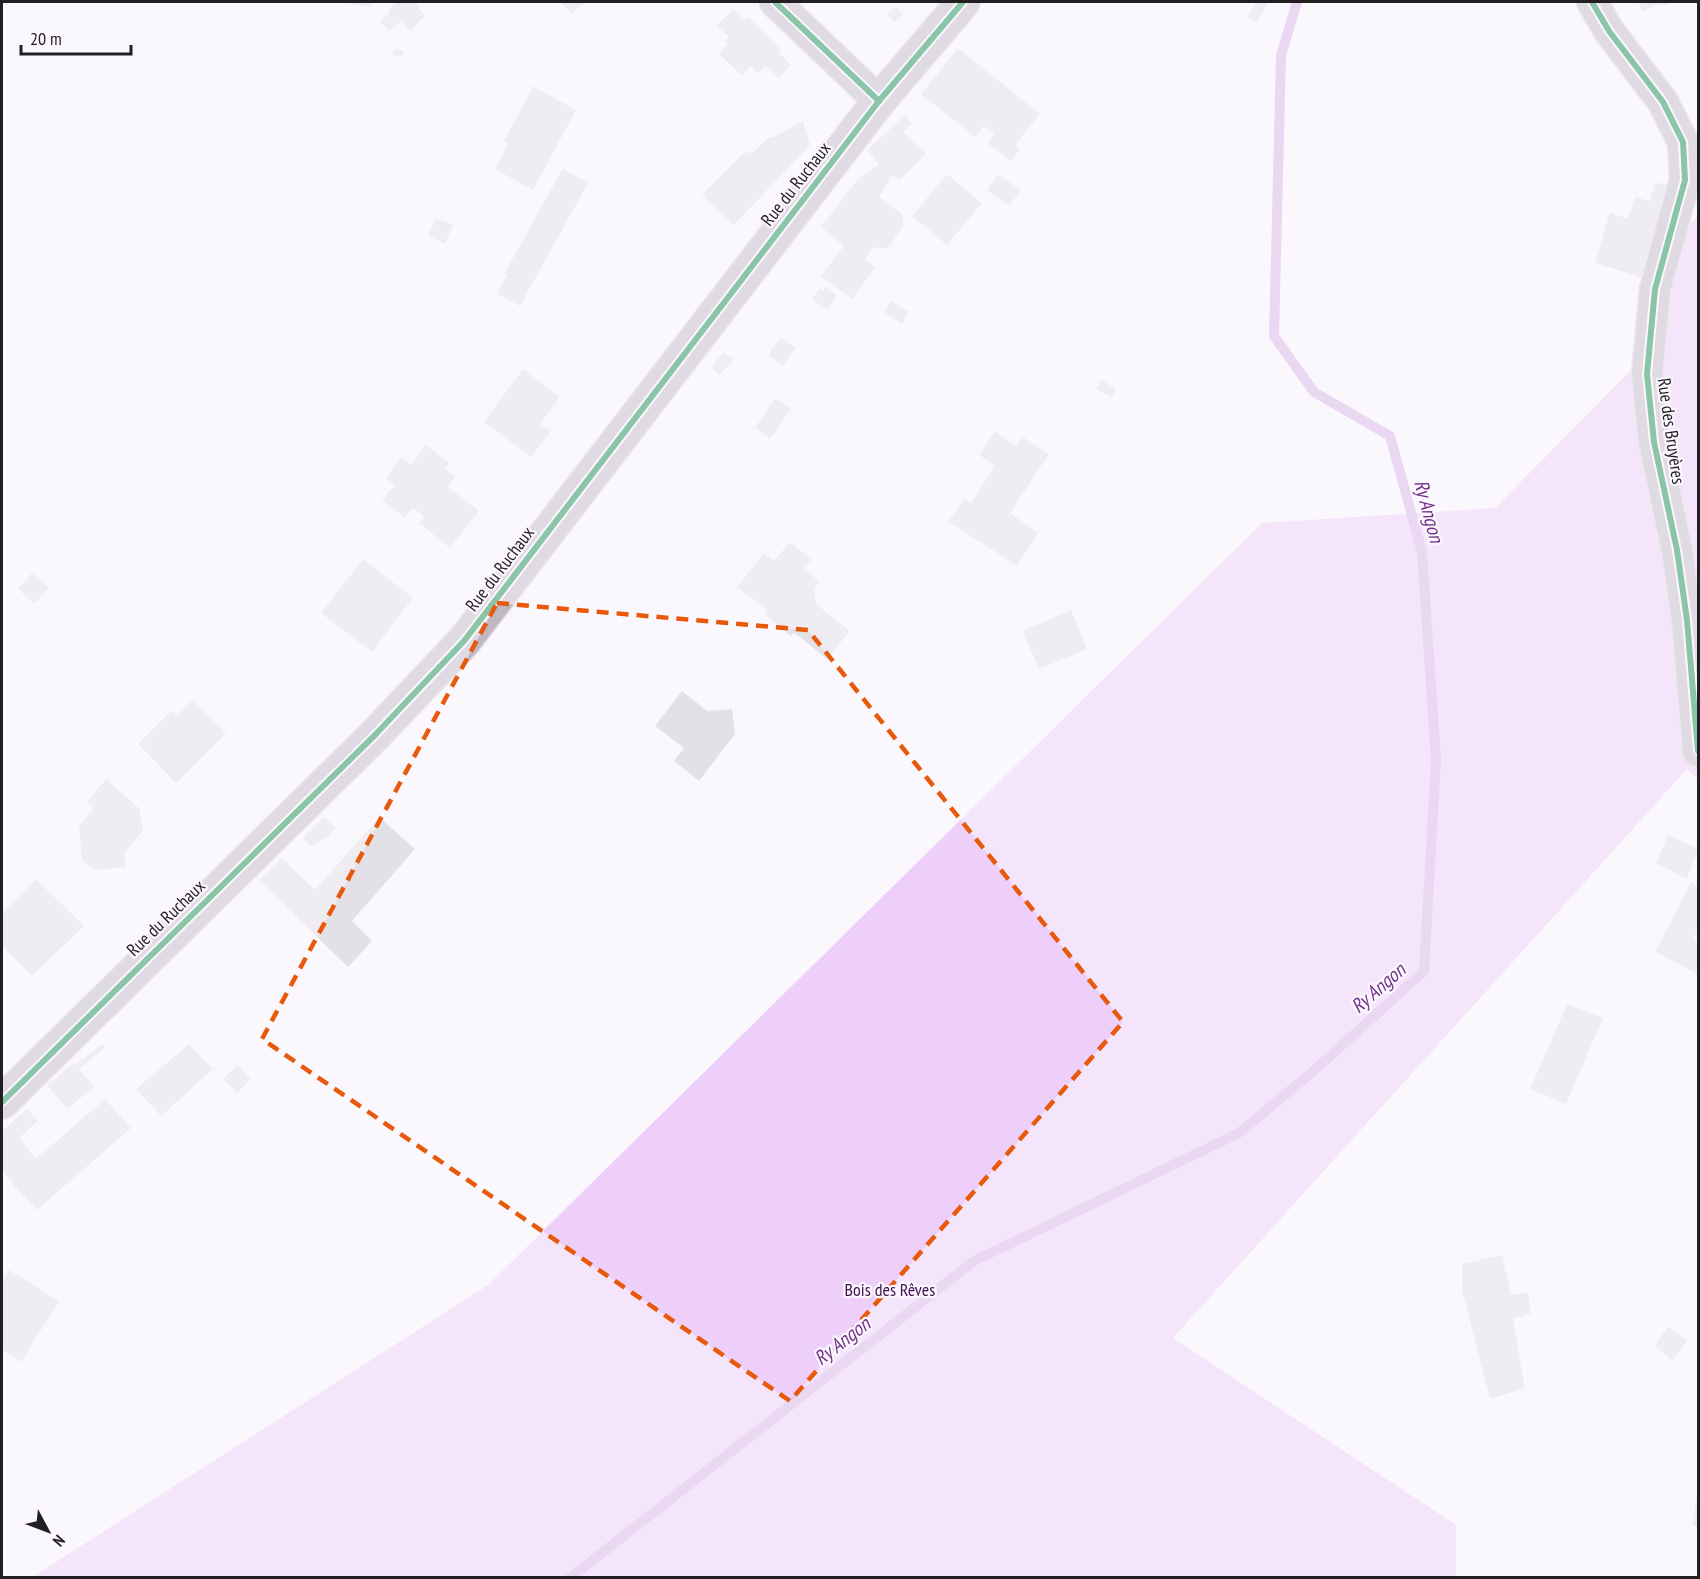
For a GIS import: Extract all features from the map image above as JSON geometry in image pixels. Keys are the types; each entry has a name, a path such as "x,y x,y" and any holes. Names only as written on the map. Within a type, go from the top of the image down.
{"street":[{"path":"775,2 879,101"},
{"name":"Rue du Ruchaux","path":"2,1102 374,736 464,641 879,101 963,2"},
{"name":"Rue des Bruyères","path":"1592,2 1609,30 1663,102 1683,142 1685,180 1655,289 1647,374 1654,442 1677,550 1687,620 1698,751"}],"highlighted area":[{"path":"497,603 808,630 1123,1022 790,1401 262,1039"}],"green space":[{"name":"Bois des Rêves","path":"1698,217 1698,780 1687,769 1173,1338 1456,1525 1456,1577 31,1578 488,1285 1262,523 1495,508 1639,362 1692,220"}],"building":[{"path":"350,2 372,2 371,7 350,4"},
{"path":"397,2 415,2 425,16 410,31 401,21 389,31 380,22"},
{"path":"560,2 586,2 572,13"},
{"path":"1257,2 1268,2 1257,23 1247,17"},
{"path":"1638,2 1674,2 1660,4 1643,12"},
{"path":"896,6 903,14 894,22 887,14"},
{"path":"733,9 745,20 748,17 781,50 779,52 791,65 779,78 766,66 758,74 750,66 742,76 719,54 727,44 724,41 729,37 717,26"},
{"path":"395,48 404,52 401,58 392,54"},
{"path":"958,48 1040,114 1015,145 1020,150 1010,161 987,143 994,134 984,126 975,137 921,94"},
{"path":"533,86 576,110 533,190 495,169 508,143 504,141"},
{"path":"905,115 912,123 903,133 926,153 900,180 892,176 879,197 902,214 904,225 888,248 878,249 874,246 865,259 875,268 852,299 821,276 844,246 821,227 857,180 879,164 867,150"},
{"path":"803,121 810,145 733,226 702,195 747,150 751,154 769,137"},
{"path":"563,168 588,183 520,306 497,294 507,275 504,274"},
{"path":"947,174 982,203 947,245 912,216"},
{"path":"998,174 1021,190 1009,206 987,190"},
{"path":"1655,183 1667,184 1641,277 1595,263 1610,212 1628,219 1635,197 1650,201"},
{"path":"436,218 453,225 445,244 428,236"},
{"path":"826,286 837,295 827,310 812,299 820,288 823,291"},
{"path":"891,301 909,312 902,324 884,312"},
{"path":"781,337 796,348 783,366 768,355"},
{"path":"724,352 734,359 720,375 711,367"},
{"path":"523,369 560,397 540,424 551,431 531,457 484,422"},
{"path":"1101,379 1116,389 1112,397 1096,389"},
{"path":"775,398 791,409 770,439 755,428"},
{"path":"995,431 1016,446 1023,437 1049,454 1010,513 1038,533 1017,566 948,521 964,499 971,503 995,466 979,455"},
{"path":"426,445 449,463 445,468 456,477 448,487 479,511 450,548 419,523 424,517 413,508 405,518 382,500 395,485 386,478 401,457 411,465"},
{"path":"790,542 812,560 803,568 819,581 814,588 816,604 850,631 827,659 794,632 791,636 764,614 767,610 737,587 764,553 774,561"},
{"path":"363,559 413,598 372,652 321,613"},
{"path":"32,573 49,588 34,604 18,589"},
{"path":"1071,610 1087,649 1039,669 1022,631"},
{"path":"682,691 707,711 732,709 735,734 699,781 674,761 684,748 655,726"},
{"path":"193,700 226,733 176,783 138,744 172,710 177,715"},
{"path":"106,779 140,809 143,831 125,852 126,867 94,870 82,860 79,826 94,808 87,802"},
{"path":"324,817 336,828 326,838 311,846 303,838"},
{"path":"379,817 415,849 352,921 372,941 348,967 259,880 282,858 315,890"},
{"path":"1668,835 1698,848 1687,879 1656,863"},
{"path":"36,879 84,926 32,976 2,945 2,913"},
{"path":"1691,882 1698,886 1698,928 1693,939 1698,942 1698,974 1655,952"},
{"path":"1567,1004 1603,1018 1566,1104 1530,1089"},
{"path":"102,1044 105,1048 79,1069 94,1087 67,1109 47,1085"},
{"path":"189,1044 213,1069 161,1116 136,1089"},
{"path":"237,1065 251,1079 237,1093 223,1079"},
{"path":"105,1099 131,1128 37,1210 2,1170 2,1131 27,1109 38,1121 19,1138 36,1159"},
{"path":"1502,1255 1511,1295 1528,1292 1531,1313 1513,1319 1525,1388 1490,1399 1462,1290 1462,1264"},
{"path":"9,1270 59,1301 21,1362 2,1350 2,1281"},
{"path":"1668,1326 1687,1340 1673,1361 1655,1346"},
{"path":"1698,1495 1698,1527 1692,1526"}],"waterway":[{"name":"Ry Angon","path":"570,1578 974,1261 1239,1133 1317,1068 1424,971 1436,760 1422,552 1390,436 1314,392 1274,336 1281,55 1297,2"}],"cycle path":[{"path":"775,2 879,101"},
{"path":"2,1102 374,736 464,641 879,101 963,2"},
{"path":"1592,2 1609,31 1663,102 1683,142 1685,180 1655,289 1647,374 1654,442 1677,550 1687,620 1698,751"}]}
